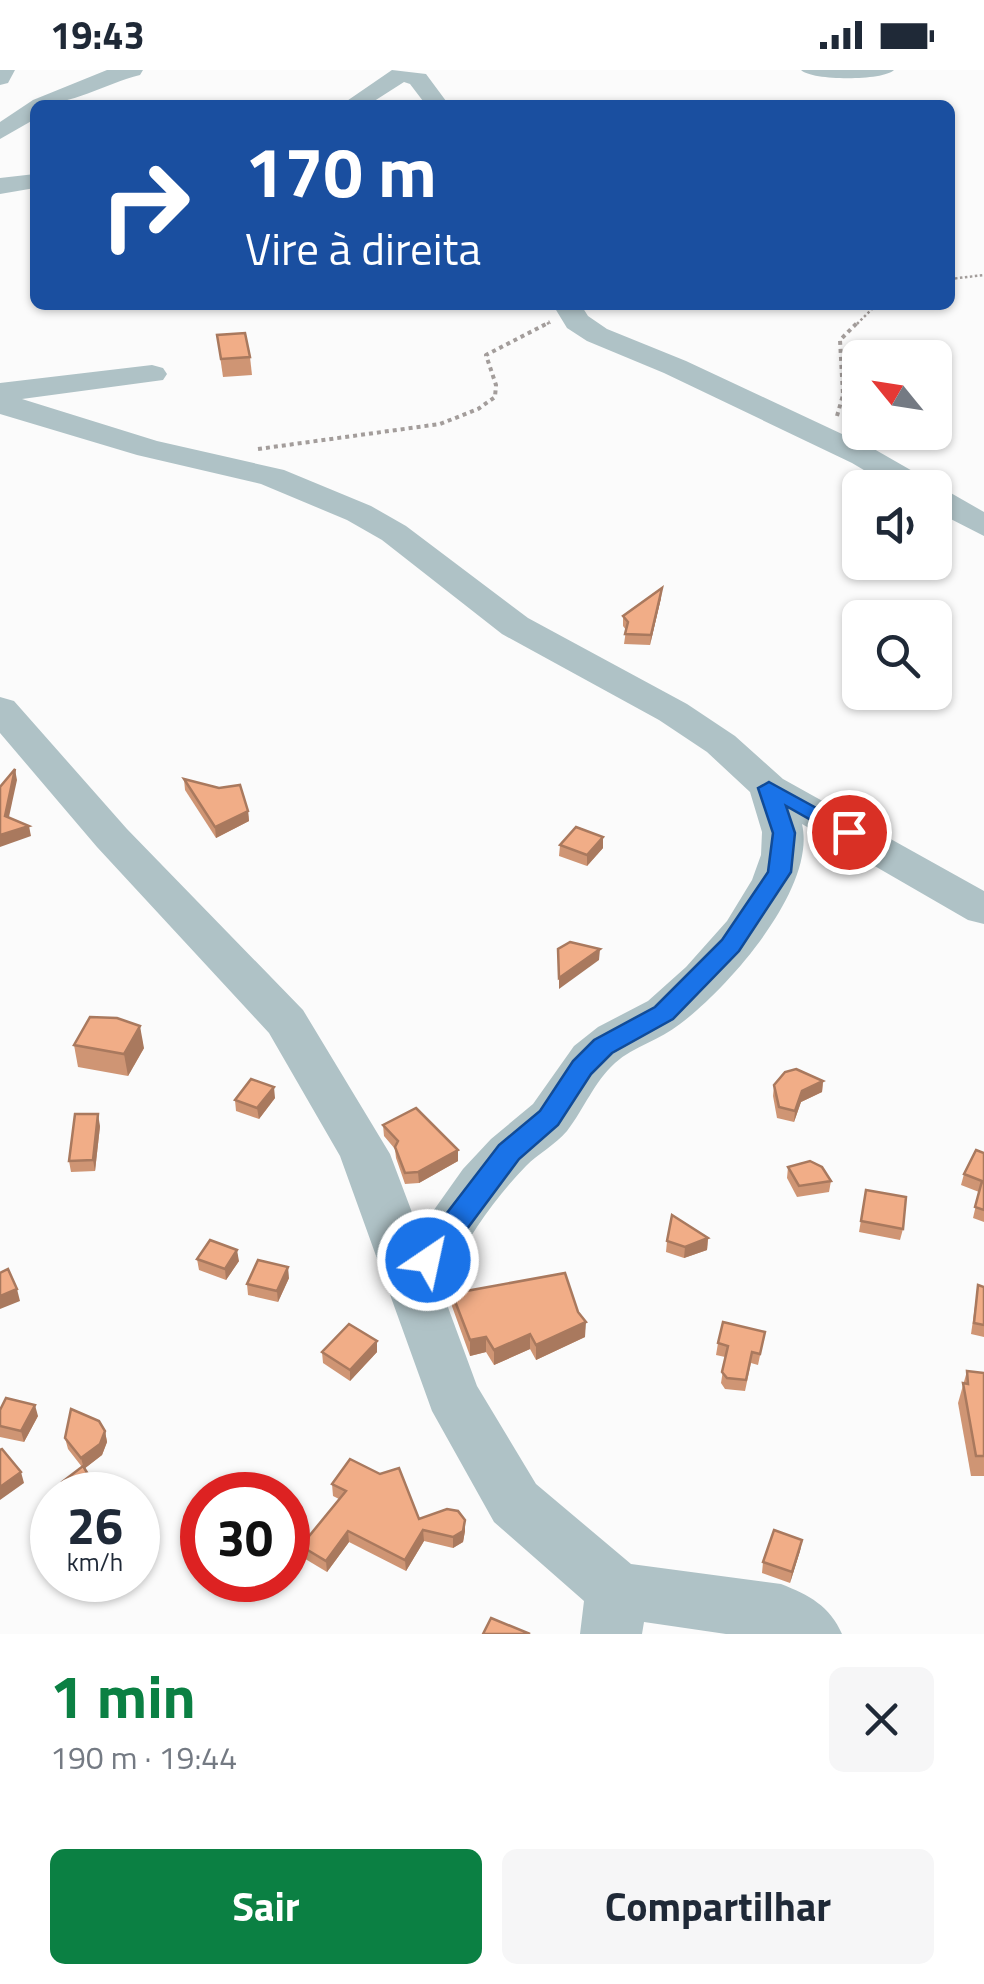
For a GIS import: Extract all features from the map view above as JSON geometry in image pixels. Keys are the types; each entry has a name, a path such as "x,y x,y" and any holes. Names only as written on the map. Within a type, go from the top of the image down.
{"street":[{"path":"0,78 4,70"},
{"path":"51,100 132,70"},
{"path":"812,70 883,70"},
{"path":"361,100 411,73 434,100"},
{"path":"68,91 101,100"},
{"path":"0,132 30,112"},
{"path":"0,186 30,181"},
{"path":"571,310 577,322 597,334 831,441 885,470"},
{"path":"0,392 152,374"},
{"path":"0,405 272,477 359,513 403,540 516,626 673,712 721,744 769,788 984,910"},
{"path":"952,507 984,526"},
{"path":"0,709 112,838 286,1022 365,1154 452,1394 515,1503 614,1612 781,1613 811,1634"},
{"path":"415,1290 428,1260 475,1193 509,1152 549,1118 582,1068 603,1047 664,1013 731,946 758,908 779,872 784,833 769,788"}],"path":[{"path":"955,278 984,274"},
{"path":"190,458 340,435 441,425 477,412 495,397 496,385 486,355 568,310"},
{"path":"831,441 842,395 840,340 871,310"}],"building":[{"path":"245,333 250,357 221,359 217,335"},
{"path":"662,588 651,635 625,634 628,622 623,616"},
{"path":"15,769 5,816 29,826 0,835 0,787"},
{"path":"184,779 219,788 240,785 248,811 215,827"},
{"path":"576,827 603,837 587,855 560,845"},
{"path":"570,942 600,949 559,978 558,949"},
{"path":"90,1017 117,1018 140,1026 124,1054 74,1045"},
{"path":"796,1069 823,1081 802,1091 795,1111 779,1107 774,1085 785,1072"},
{"path":"251,1079 274,1087 257,1108 235,1100"},
{"path":"416,1108 458,1150 418,1172 405,1173 395,1147 398,1141 383,1125"},
{"path":"75,1114 98,1114 93,1160 69,1161"},
{"path":"976,1150 984,1153 984,1210 975,1207 982,1181 964,1174"},
{"path":"810,1161 822,1167 831,1181 799,1186 788,1167"},
{"path":"866,1190 906,1197 903,1229 861,1221"},
{"path":"672,1215 708,1238 685,1247 667,1241"},
{"path":"210,1240 237,1250 225,1269 197,1259"},
{"path":"258,1260 288,1267 277,1291 247,1284"},
{"path":"8,1269 17,1289 0,1296 0,1273"},
{"path":"565,1273 578,1312 586,1322 536,1345 530,1334 494,1350 486,1337 470,1340 448,1283 460,1279 466,1291"},
{"path":"978,1285 984,1287 984,1325 974,1323"},
{"path":"723,1322 765,1332 760,1354 752,1352 746,1380 727,1378 722,1372 728,1346 718,1343"},
{"path":"349,1324 377,1341 350,1370 322,1352"},
{"path":"967,1371 984,1373 984,1456 976,1456 963,1383 968,1384"},
{"path":"6,1398 35,1405 21,1431 0,1426 0,1410"},
{"path":"71,1409 99,1421 105,1431 100,1444 81,1458 65,1438"},
{"path":"0,1450 21,1472 0,1487"},
{"path":"350,1459 380,1474 399,1468 419,1519 447,1509 458,1511 465,1520 463,1531 453,1537 423,1530 405,1560 348,1531 326,1561 310,1551 310,1535 346,1491 332,1484"},
{"path":"774,1530 802,1540 792,1572 763,1562"},
{"path":"491,1618 530,1634 483,1634"}],"route":[{"path":"428,1260 509,1152 549,1118 582,1068 603,1047 664,1013 731,946 779,872 784,833 769,788 849,832"}]}
